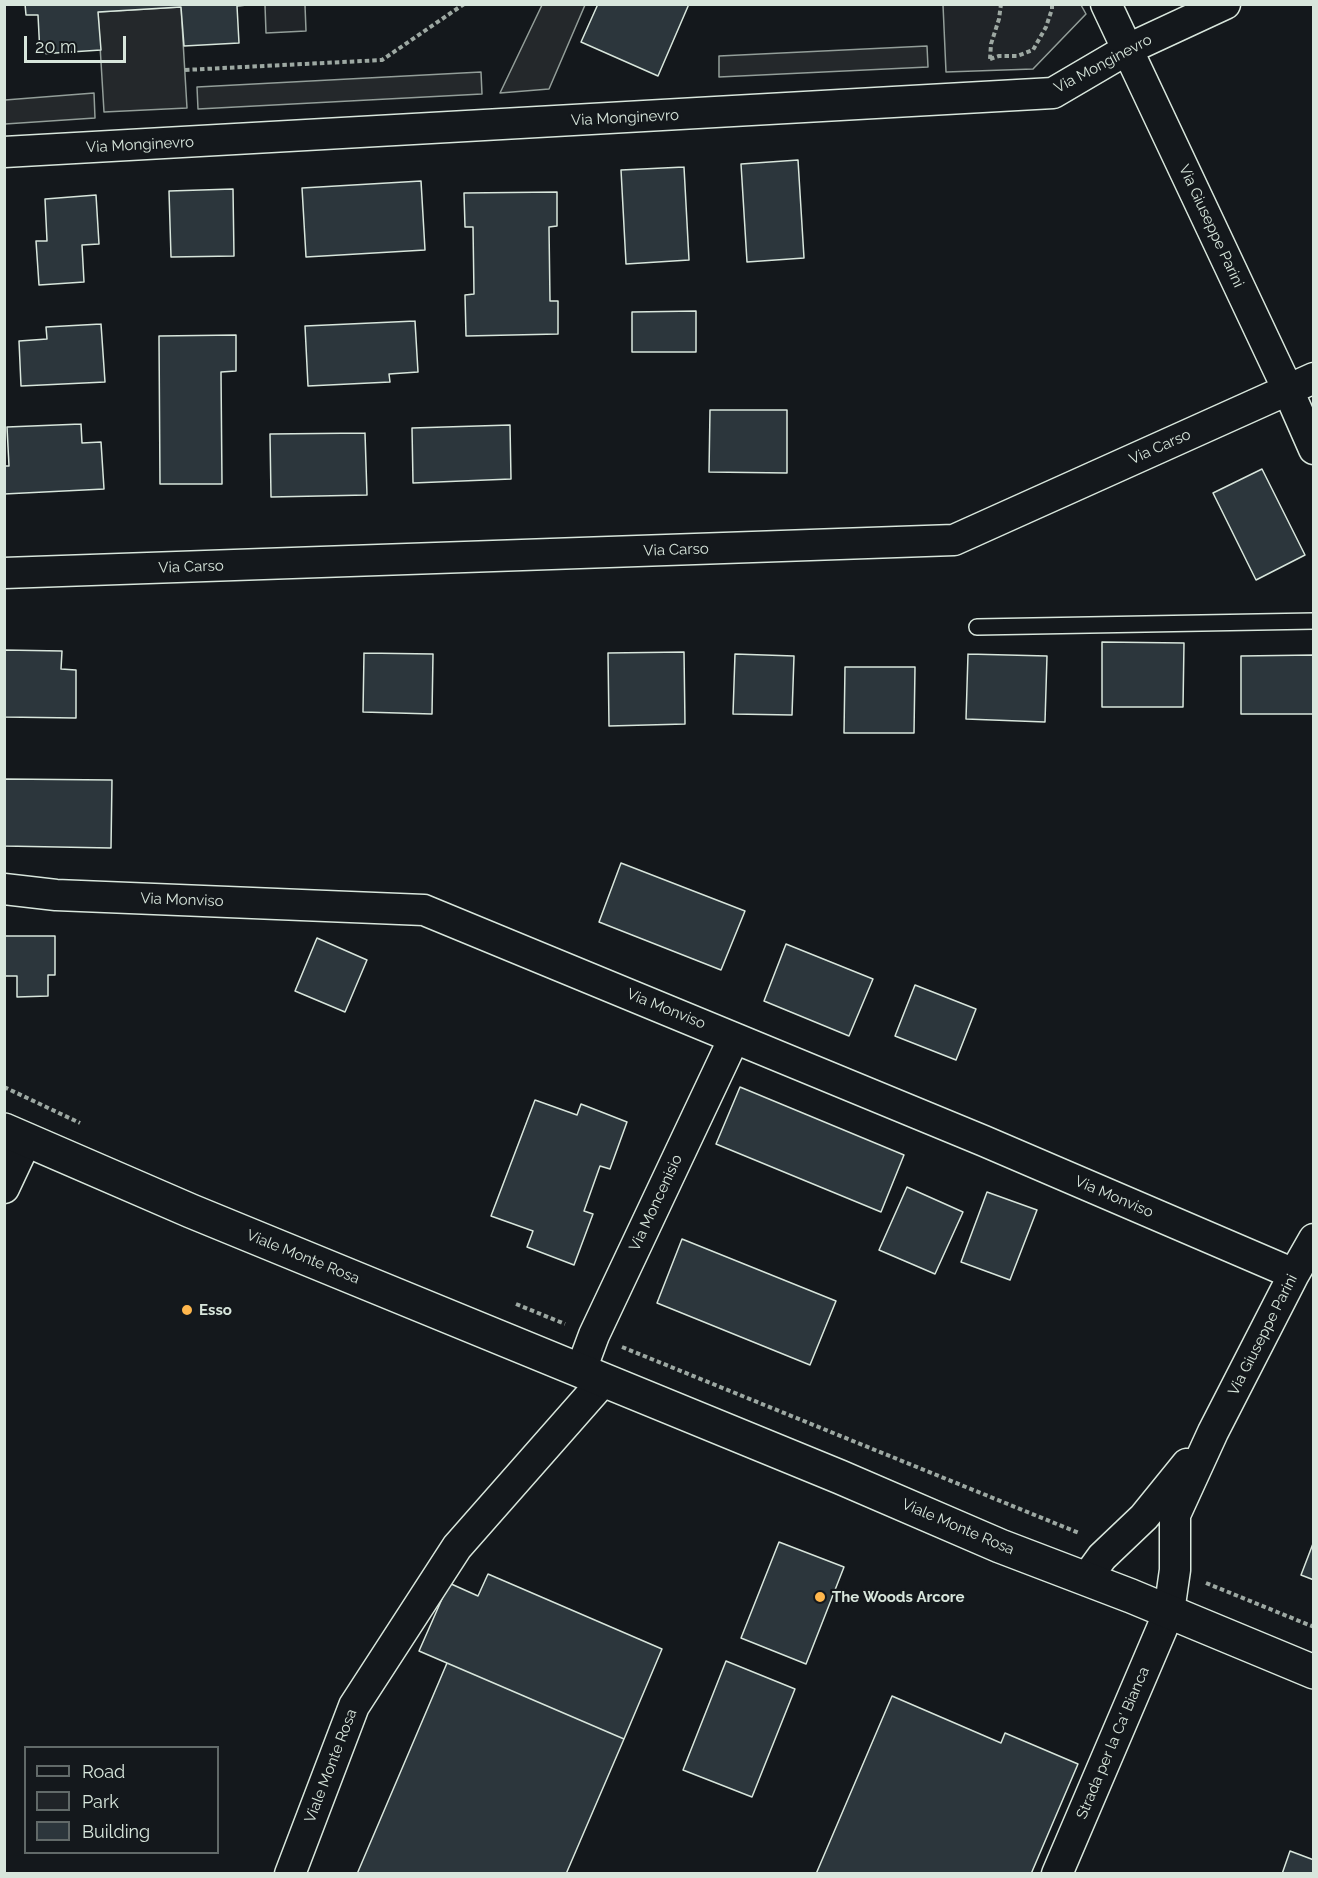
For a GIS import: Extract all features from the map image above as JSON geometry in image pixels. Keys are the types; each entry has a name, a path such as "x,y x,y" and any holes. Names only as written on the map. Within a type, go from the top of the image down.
{"main road":[{"name":"Viale Monte Rosa","path":"16,1134 191,1211 840,1477 1000,1546 1314,1672"}],"street":[{"name":"Via Giuseppe Parini","path":"1106,4 1301,384 1314,448"},
{"name":"Via Monginevro","path":"4,152 1053,93 1128,49 1225,4"},
{"name":"Via Carso","path":"4,573 954,540 1301,384"},
{"name":"Via Monviso","path":"4,889 56,895 424,910 984,1141 1307,1254"},
{"name":"Via Moncenisio","path":"592,1375 594,1335 734,1038"},
{"path":"4,1188 16,1134"},
{"name":"Via Giuseppe Parini","path":"1169,1612 1174,1570 1175,1515 1213,1431 1307,1254"},
{"name":"Viale Monte Rosa","path":"290,1874 354,1706 457,1547 592,1375"},
{"name":"Via Giuseppe Parini","path":"1086,1579 1102,1557 1144,1517 1213,1431"},
{"name":"Strada per la Ca' Bianca","path":"1057,1874 1169,1612"}],"lane":[{"path":"977,627 1314,621"}],"path":[{"path":"185,70 382,60 464,4"},
{"path":"989,70 991,44 999,20 1001,4"},
{"path":"990,59 999,56 1017,56 1033,50 1046,27 1052,4"},
{"path":"4,1087 82,1124"},
{"path":"506,1300 1114,1547"},
{"path":"1174,1570 1314,1627"}],"green space":[{"path":"265,5 305,5 306,31 266,33"},
{"path":"943,5 1081,5 1086,14 1033,69 946,72"}],"shaded area":[{"path":"542,5 585,5 549,89 500,93"},
{"path":"181,7 187,108 104,112 98,12"},
{"path":"927,46 928,67 719,77 719,56"},
{"path":"481,72 482,94 198,109 197,87"},
{"path":"94,93 95,118 5,124 5,100"}],"building":[{"path":"25,4 247,5 237,6 239,43 184,46 181,7 98,12 101,50 40,54 38,15 26,15"},
{"path":"598,4 689,4 658,76 581,42"},
{"path":"798,160 804,258 747,262 741,164"},
{"path":"684,167 689,260 626,264 621,170"},
{"path":"421,181 425,250 306,257 302,188"},
{"path":"233,189 234,256 171,257 169,191"},
{"path":"557,192 557,226 549,227 550,301 558,301 558,334 466,336 465,295 474,294 473,227 465,227 464,193"},
{"path":"96,195 99,244 82,245 84,282 39,285 36,241 47,241 45,199"},
{"path":"696,311 696,352 632,352 632,312"},
{"path":"415,321 418,372 389,374 390,382 308,386 305,326"},
{"path":"101,324 105,382 21,386 19,341 47,339 46,327"},
{"path":"236,335 236,371 221,372 222,484 160,484 159,336"},
{"path":"710,410 787,410 787,473 709,472"},
{"path":"81,424 82,443 101,442 104,489 4,494 4,466 9,466 7,427"},
{"path":"510,425 511,479 413,483 412,428"},
{"path":"365,433 367,495 271,497 270,434"},
{"path":"1262,469 1305,555 1256,580 1213,493"},
{"path":"1102,642 1184,643 1183,707 1102,707"},
{"path":"4,650 62,651 61,669 76,670 76,718 4,717"},
{"path":"684,652 685,724 609,726 608,653"},
{"path":"364,653 433,654 432,714 363,712"},
{"path":"735,654 794,656 792,715 733,714"},
{"path":"968,654 1047,656 1045,722 966,719"},
{"path":"1314,655 1314,714 1241,714 1241,656"},
{"path":"845,667 915,667 914,733 844,733"},
{"path":"4,779 112,780 111,848 4,846"},
{"path":"621,863 745,911 721,970 599,922"},
{"path":"4,936 55,936 55,975 48,975 48,996 17,997 17,976 4,976"},
{"path":"317,938 367,960 345,1012 295,991"},
{"path":"786,944 873,979 849,1036 764,1001"},
{"path":"915,985 976,1009 956,1060 895,1036"},
{"path":"740,1087 904,1155 881,1212 716,1144"},
{"path":"535,1100 577,1115 581,1104 627,1122 610,1169 600,1166 584,1211 593,1214 574,1265 527,1247 533,1231 491,1216"},
{"path":"907,1187 963,1212 935,1274 879,1250"},
{"path":"987,1192 1037,1210 1010,1280 961,1262"},
{"path":"682,1239 836,1301 810,1365 657,1303"},
{"path":"1314,1541 1314,1580 1301,1575"},
{"path":"779,1542 844,1567 806,1664 741,1638"},
{"path":"488,1574 662,1649 624,1739 419,1651 449,1583 478,1596"},
{"path":"726,1661 795,1689 752,1797 683,1770"},
{"path":"447,1663 624,1739 566,1874 357,1874"},
{"path":"892,1696 1001,1743 1005,1733 1078,1764 1031,1874 816,1874"},
{"path":"1290,1851 1314,1860 1314,1874 1282,1874"}],"place":[{"name":"Esso","path":"187,1310"},
{"name":"The Woods Arcore","path":"820,1597"}]}
